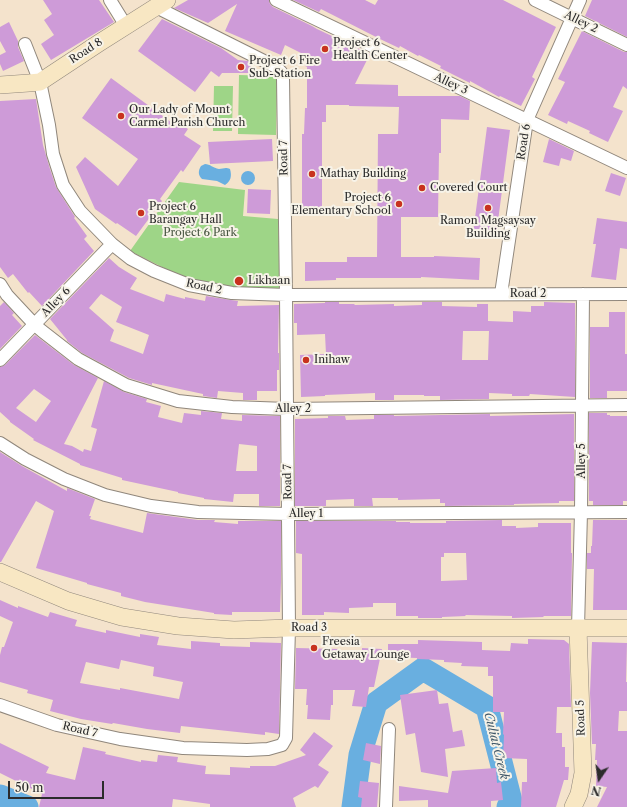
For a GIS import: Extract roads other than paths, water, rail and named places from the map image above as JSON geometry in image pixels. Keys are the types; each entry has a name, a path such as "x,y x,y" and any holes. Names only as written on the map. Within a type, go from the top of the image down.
{"street":[{"path":"110,0 126,26"},
{"name":"Alley 3","path":"276,0 627,168"},
{"name":"Alley 2","path":"535,0 627,45"},
{"name":"Road 6","path":"501,294 528,120 580,0"},
{"name":"Road 8","path":"0,85 40,82 162,4"},
{"name":"Road 7","path":"0,705 57,725 120,739 183,748 247,750 268,749 282,745 286,738 290,628 283,78 281,72 276,67 162,4"},
{"name":"Road 2","path":"25,44 40,82 53,154 63,185 80,211 112,244 130,259 154,271 189,285 232,293 286,295 627,294"},
{"name":"Alley 6","path":"0,360 112,244"},
{"name":"Alley 2","path":"0,284 34,325 78,359 126,385 178,401 232,407 287,409 627,406"},
{"name":"Alley 5","path":"578,628 581,512 583,294"},
{"name":"Alley 1","path":"0,443 25,460 64,479 105,495 151,506 198,512 289,514 627,512"},
{"name":"Road 3","path":"0,572 68,601 122,617 178,626 234,630 290,628 627,628"},
{"name":"Road 5","path":"573,807 579,794 583,773 578,628"},
{"path":"386,807 389,730"}],"water":[{"path":"205,164 219,169 230,169 231,176 229,182 225,185 217,181 202,179 199,171 201,166"},
{"path":"245,171 251,171 255,175 255,181 251,185 245,185 241,181 241,175"}],"waterway":[{"name":"Culiat Creek","path":"353,807 360,755 376,703 423,669 487,707 511,801 508,807"},
{"name":"Culiat Creek","path":"0,796 27,807"}],"place":[{"name":"Project 6 Health Center","path":"325,49"},
{"name":"Project 6 Fire Sub-Station","path":"241,67"},
{"name":"Our Lady of Mount Carmel Parish Church","path":"121,116"},
{"name":"Mathay Building","path":"312,174"},
{"name":"Covered Court","path":"422,188"},
{"name":"Project 6 Elementary School","path":"399,204"},
{"name":"Ramon Magsaysay Building","path":"488,208"},
{"name":"Project 6 Barangay Hall","path":"141,213"},
{"name":"Likhaan","path":"239,281"},
{"name":"Inihaw","path":"306,360"},
{"name":"Freesia Getaway Lounge","path":"314,648"}],"park label":[{"name":"Project 6 Park","path":"200,233"}]}
